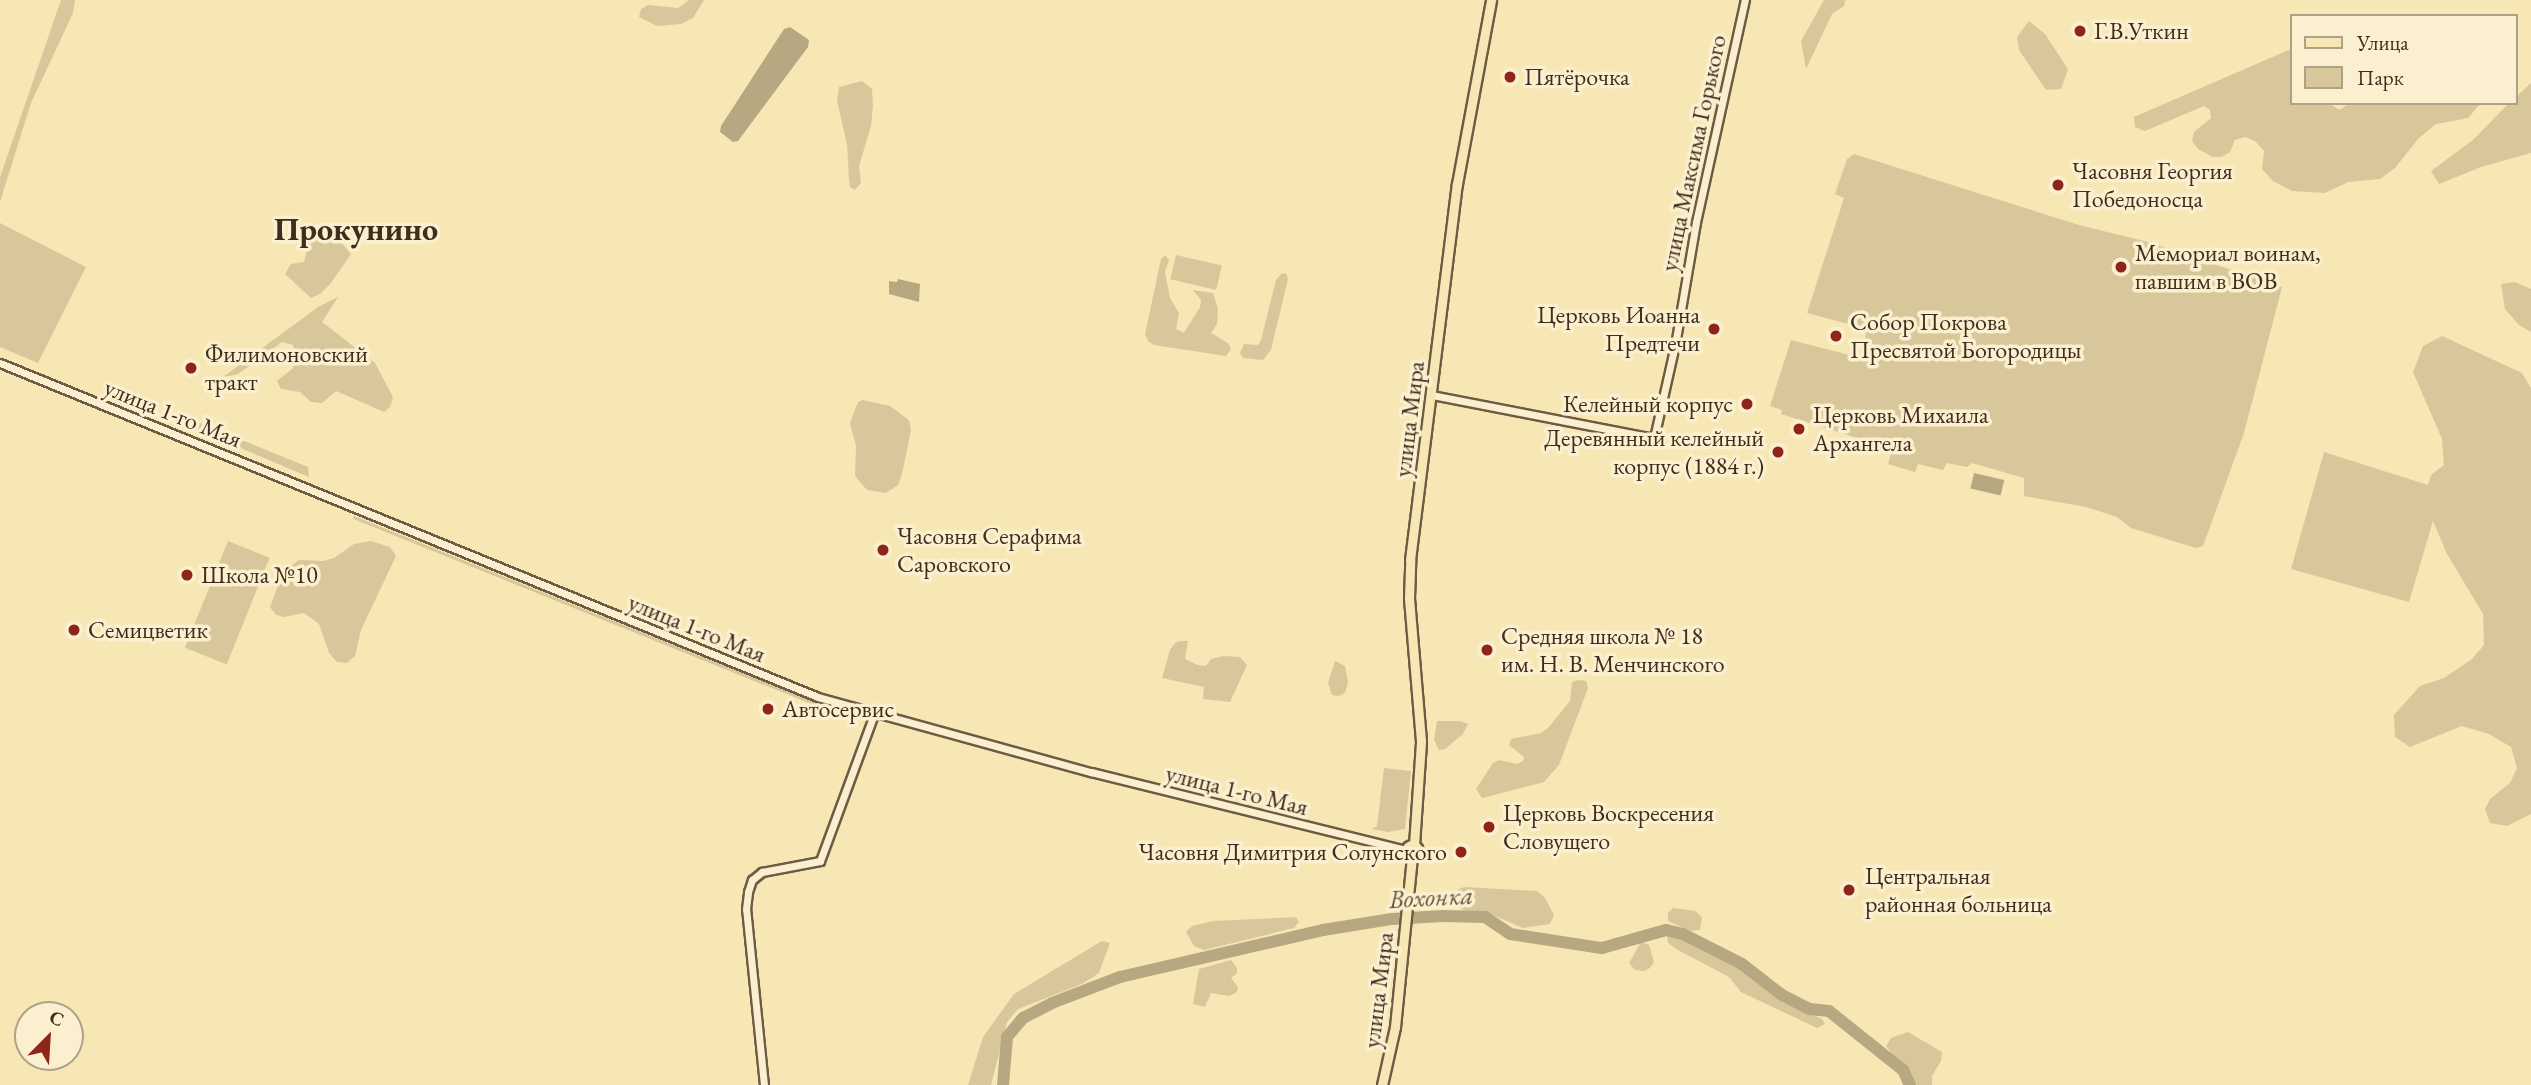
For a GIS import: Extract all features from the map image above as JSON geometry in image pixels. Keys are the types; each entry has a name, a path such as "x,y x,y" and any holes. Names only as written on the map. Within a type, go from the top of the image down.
{"main road":[{"name":"улица Мира","path":"1382,1085 1395,1027 1405,946 1421,741 1409,583 1457,184 1491,0"}],"street":[{"name":"улица Максима Горького","path":"1432,395 1654,438 1675,345 1699,209 1745,0"},
{"name":"улица 1-го Мая","path":"0,363 763,676 874,714 1091,772 1411,851"},
{"path":"764,1085 746,909 752,880 762,872 820,861 874,714"}],"green space":[{"path":"61,0 75,0 73,13 31,103 0,202 0,177"},
{"path":"689,0 704,0 693,18 681,24 657,26 639,17 641,9 648,5 678,8"},
{"path":"1824,0 1845,0 1844,6 1832,14 1806,69 1801,41"},
{"path":"2029,21 2045,34 2068,69 2061,89 2046,90 2019,50 2017,37"},
{"path":"2290,49 2290,105 2332,105 2339,110 2347,105 2479,105 2468,118 2436,124 2418,139 2395,168 2380,179 2348,182 2325,193 2292,191 2273,181 2262,169 2264,151 2255,141 2245,137 2235,140 2230,152 2222,157 2213,157 2198,149 2192,141 2194,132 2211,118 2210,110 2204,106 2145,131 2135,127 2134,117"},
{"path":"862,81 872,89 873,106 871,126 859,166 861,183 855,190 850,187 847,144 837,101 839,87"},
{"path":"2531,83 2531,153 2481,167 2439,184 2431,171 2473,140 2507,105 2517,105 2517,96"},
{"path":"1854,154 2079,225 2152,243 2282,287 2244,433 2203,546 2196,548 2131,528 2117,517 2086,507 2024,496 2024,478 1972,463 1967,467 1947,463 1943,470 1918,464 1915,472 1888,464 1892,449 1781,414 1782,410 1770,406 1791,340 1861,358 1867,329 1807,313 1844,198 1835,194 1847,159"},
{"path":"0,223 86,267 38,363 0,347"},
{"path":"315,232 322,232 341,242 351,254 331,283 320,294 311,298 285,274 291,264 304,262 309,242"},
{"path":"1165,255 1169,260 1165,272 1170,298 1179,313 1176,329 1184,333 1200,307 1201,300 1193,290 1213,293 1218,309 1217,324 1211,333 1228,343 1231,349 1226,356 1154,345 1148,341 1145,334 1161,259"},
{"path":"1176,255 1222,266 1216,290 1170,279"},
{"path":"1286,273 1288,279 1271,350 1263,360 1243,358 1240,353 1244,344 1258,345 1261,340 1276,280"},
{"path":"2515,282 2531,289 2531,332 2519,325 2505,309 2501,284"},
{"path":"338,297 322,322 375,363 393,397 390,407 384,412 336,391 322,403 311,402 300,392 281,389 277,381 293,368 296,358 293,345 282,342 238,374 223,377 318,307"},
{"path":"2442,336 2522,373 2531,388 2531,814 2507,826 2490,823 2485,809 2490,799 2510,783 2517,768 2511,747 2489,734 2462,726 2410,747 2395,737 2394,715 2420,686 2444,678 2472,659 2484,645 2483,614 2447,554 2433,521 2409,602 2291,569 2324,452 2428,485 2431,475 2444,465 2442,439 2413,372 2423,346"},
{"path":"863,400 890,406 909,420 911,430 902,474 898,485 886,493 867,490 855,476 856,446 850,423 858,402"},
{"path":"190,419 308,467 309,477 193,428"},
{"path":"354,516 818,703 816,706 353,519"},
{"path":"228,541 270,558 227,664 185,648"},
{"path":"371,541 390,547 396,556 361,630 355,656 347,663 337,662 329,653 319,624 304,613 284,617 276,615 270,607 283,572 299,560 323,561 334,558 354,544"},
{"path":"1188,641 1185,659 1198,665 1206,666 1211,659 1223,656 1240,657 1247,665 1230,702 1203,699 1204,687 1162,678 1170,650 1175,643"},
{"path":"1335,661 1345,666 1348,682 1345,693 1338,696 1332,695 1328,683"},
{"path":"1586,681 1588,688 1559,765 1544,782 1482,798 1476,789 1493,763 1499,760 1517,764 1523,761 1524,757 1509,745 1511,739 1541,733 1548,728 1570,701 1572,682"},
{"path":"1437,721 1459,721 1468,724 1463,734 1445,749 1439,750 1434,740"},
{"path":"1384,768 1411,771 1405,829 1388,832 1372,829 1377,826"},
{"path":"1464,887 1537,891 1545,898 1554,915 1550,924 1523,928 1488,913 1468,913 1454,904 1457,890"},
{"path":"1673,908 1695,911 1702,917 1700,930 1690,931 1668,921 1668,913"},
{"path":"1296,917 1299,922 1294,928 1204,950 1194,946 1186,932 1192,926 1213,921"},
{"path":"1667,936 1682,937 1733,964 1786,1002 1822,1019 1825,1024 1817,1028 1741,992 1729,977 1668,943"},
{"path":"1102,941 1110,943 1099,973 1082,984 1018,1009 1007,1022 991,1085 968,1085 983,1037 1014,994"},
{"path":"1641,942 1649,945 1654,962 1644,971 1635,970 1629,963"},
{"path":"1231,960 1237,968 1237,973 1231,978 1238,987 1237,992 1229,996 1211,993 1205,1007 1193,1004 1199,969"},
{"path":"1908,1032 1942,1052 1941,1061 1932,1076 1932,1085 1917,1085 1886,1046 1891,1038"}],"shaded area":[{"path":"790,27 809,40 808,47 738,141 733,142 720,132 721,126 784,29"},
{"path":"898,279 920,284 919,302 889,294 889,281 897,282"},
{"path":"1974,473 2004,480 2001,496 1970,489"}],"waterway":[{"name":"Вохонка","path":"1003,1085 1007,1037 1023,1018 1052,1003 1120,977 1323,930 1392,919 1443,916 1485,917 1510,934 1602,948 1666,930 1683,934 1742,964 1782,995 1810,1009 1829,1011 1903,1070 1910,1085"}],"place":[{"name":"Г.В.Уткин","path":"2080,31"},
{"name":"Пятёрочка","path":"1510,77"},
{"name":"Часовня Георгия Победоносца","path":"2058,185"},
{"name":"Мемориал воинам, павшим в ВОВ","path":"2121,267"},
{"name":"Церковь Иоанна Предтечи","path":"1714,329"},
{"name":"Собор Покрова Пресвятой Богородицы","path":"1836,336"},
{"name":"Филимоновский тракт","path":"191,368"},
{"name":"Келейный корпус","path":"1747,404"},
{"name":"Церковь Михаила Архангела","path":"1799,429"},
{"name":"Деревянный келейный корпус (1884 г.)","path":"1778,452"},
{"name":"Часовня Серафима Саровского","path":"883,550"},
{"name":"Школа №10","path":"187,575"},
{"name":"Семицветик","path":"74,630"},
{"name":"Средняя школа № 18 им. Н. В. Менчинского","path":"1487,650"},
{"name":"Автосервис","path":"768,709"},
{"name":"Церковь Воскресения Словущего","path":"1489,827"},
{"name":"Часовня Димитрия Солунского","path":"1461,852"},
{"name":"Центральная районная больница","path":"1849,890"}],"district":[{"name":"Прокунино","path":"356,229"}]}
